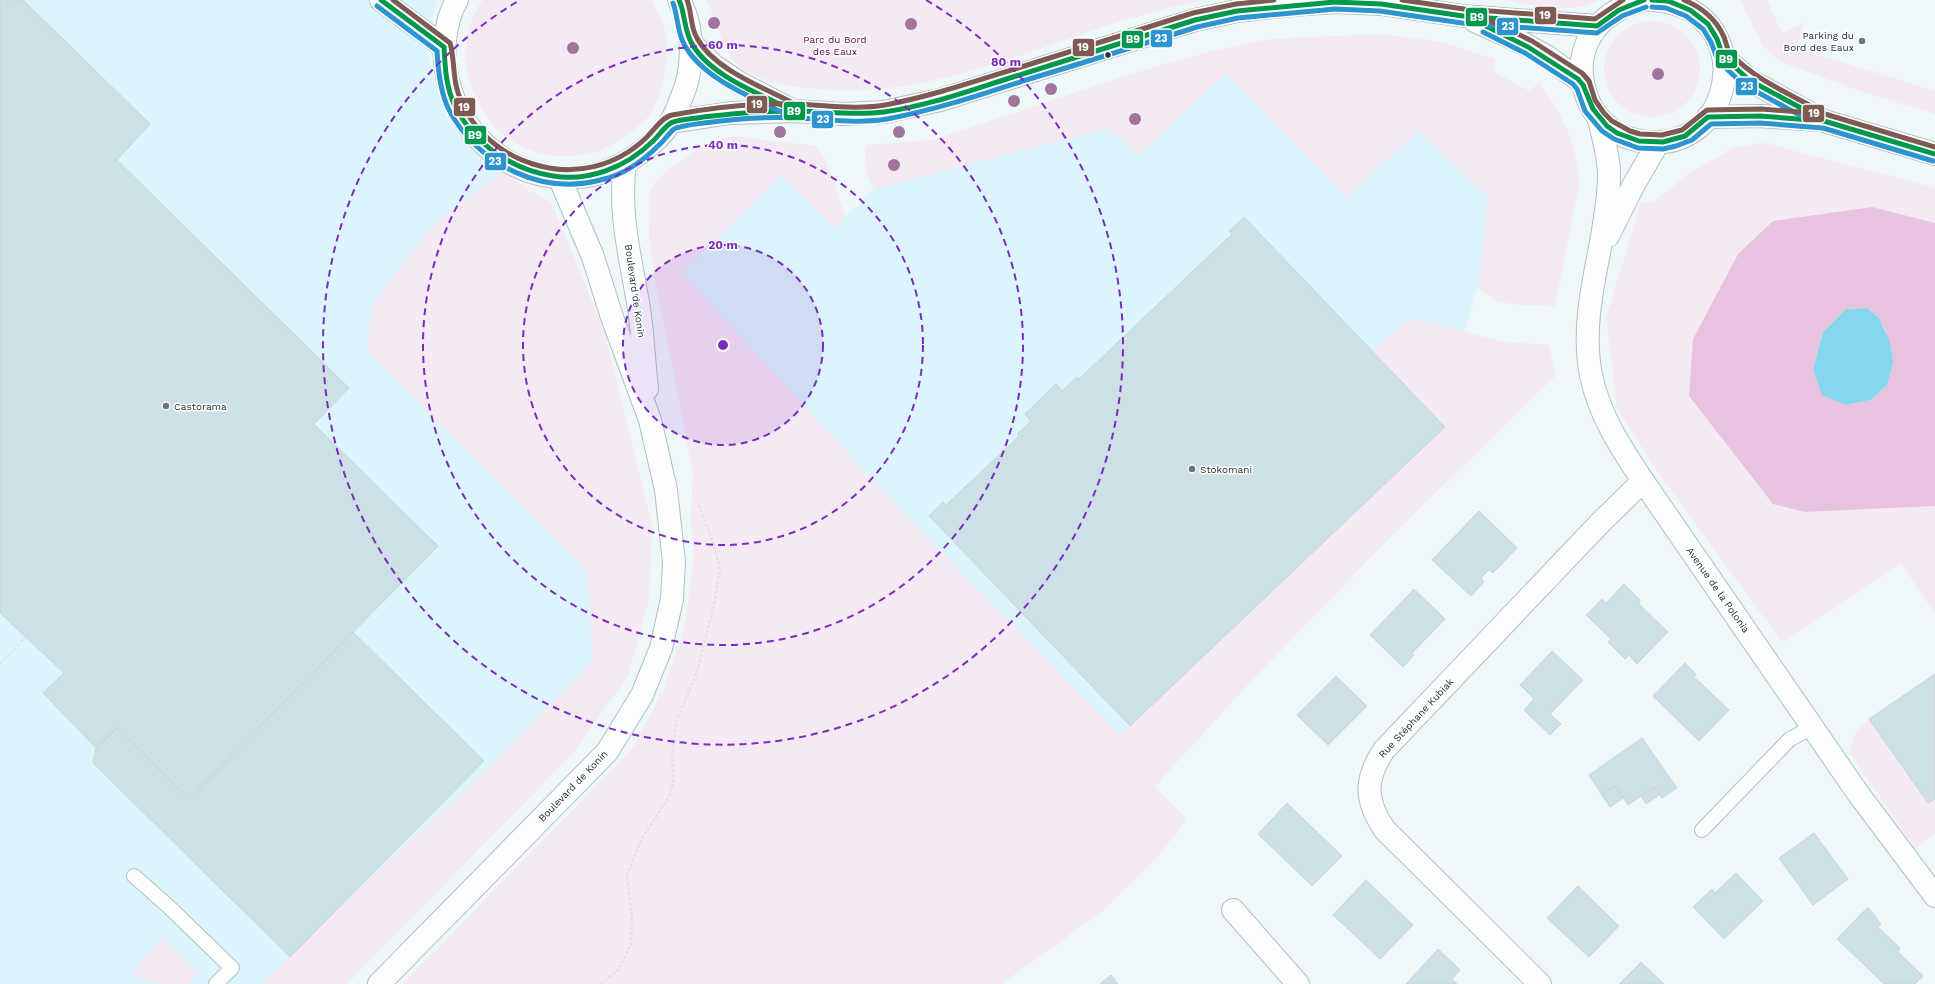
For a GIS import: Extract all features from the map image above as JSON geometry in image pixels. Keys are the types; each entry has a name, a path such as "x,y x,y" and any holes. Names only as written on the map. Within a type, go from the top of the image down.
{"street":[{"path":"381,0 444,47"},
{"path":"457,0 452,8 444,47 446,77 456,107 472,133 495,154 518,167 560,179 589,176 625,163 651,145 671,122 688,84 691,43 683,7 679,0"},
{"path":"1644,0 1627,4 1611,13 1597,26 1589,39 1584,53 1581,67 1582,82 1588,102 1599,119 1612,130 1626,138 1642,142 1658,143 1686,135 1698,127 1708,117 1721,94 1725,68 1723,56 1717,39 1708,24 1690,10 1668,1 1652,0"},
{"path":"671,122 730,113 794,111 844,114 884,112 940,100 1180,24 1237,11 1293,5 1335,2 1381,4 1463,16 1597,26"},
{"path":"1463,16 1519,41 1546,56 1582,82"},
{"path":"691,43 713,65 738,82 794,111"},
{"path":"1723,56 1749,80 1824,121"},
{"path":"1708,117 1760,116 1824,121 1935,154"},
{"name":"Avenue de la Polonia","path":"1599,119 1609,178 1600,252 1590,301 1587,326 1591,376 1598,403 1614,436 1643,481 1857,792 1935,896"},
{"name":"Avenue de la Polonia","path":"1600,252 1633,186 1658,143"},
{"name":"Boulevard de Konin","path":"379,984 607,752 642,695 661,648 672,598 674,562 666,490 650,420 639,310 622,209 625,163"},
{"name":"Boulevard de Konin","path":"560,179 593,257 612,317 650,420"},
{"name":"Rue Stéphane Kubiak","path":"1540,984 1385,830 1373,810 1369,787 1372,772 1384,750 1596,527 1643,481"},
{"path":"1233,910 1298,984"}],"lane":[{"path":"1702,830 1790,739 1813,727"},
{"path":"134,876 168,906 232,968 216,984"}],"path":[{"path":"0,664 26,637"},
{"path":"601,984 619,969 631,944 632,920 627,875"}],"shaded area":[{"path":"0,0 438,0 423,42 447,117 501,173 551,202 604,331 652,525 649,598 628,675 574,752 347,984 0,984"},
{"path":"1226,73 1347,198 1417,129 1488,197 1480,278 1464,332 1502,342 1549,345 1555,376 1389,538 1253,679 1164,776 1120,735 906,516 682,273 781,175 835,228 874,189 1108,128 1139,155"},
{"path":"1872,207 1935,223 1935,506 1805,512 1773,504 1689,396 1693,339 1738,254 1773,221","holes":["1867,308 1883,325 1889,343 1887,385 1871,400 1846,405 1813,369 1823,332 1846,309"]}],"green space":[{"path":"483,0 651,0 663,24 667,42 667,60 661,90 648,117 620,140 604,149 587,154 569,156 534,152 517,144 502,134 491,123 483,111 467,73 466,51 469,29 477,9"},
{"name":"Parc du Bord des Eaux","path":"706,0 1205,0 1153,12 1102,27 1002,61 952,76 900,86 848,90 786,85 756,77 743,70 731,58"},
{"path":"1503,0 1598,0 1588,5 1577,7 1551,8"},
{"path":"1740,0 1767,0 1782,33 1804,23 1796,48 1935,91 1935,114 1861,91 1781,62 1763,46"},
{"path":"1652,21 1671,24 1686,35 1697,50 1700,69 1697,88 1686,103 1671,114 1652,117 1633,114 1618,103 1607,88 1604,69 1607,50 1618,35 1633,24"},
{"path":"1382,34 1441,42 1495,59 1494,72 1529,91 1539,83 1555,106 1562,118 1572,143 1576,157 1579,185 1555,306 1520,305 1498,302 1477,288 1480,278 1488,197 1418,130 1347,198 1226,73 1139,155 1108,128 874,189 867,173 865,162 866,145 933,140 1134,73 1212,51 1270,39"},
{"path":"731,136 816,146 830,171 846,217 835,228 781,176 682,273 906,516 1120,735 1444,427 1372,351 1404,323 1413,320 1430,322 1502,342 1549,345 1555,376 1389,538 1253,679 1164,776 1155,787 1187,819 1155,860 1100,913 1001,984 403,984 634,746 664,689 684,630 694,558 691,520 693,472 655,280 649,236 650,189 671,168 700,146"},
{"path":"1765,143 1935,188 1935,223 1872,207 1738,254 1693,339 1689,396 1805,512 1935,506 1935,614 1901,563 1782,642 1659,474 1617,408 1606,318 1641,203 1654,202 1689,173 1734,148"},
{"path":"501,173 551,202 604,331 652,525 649,598 628,675 574,752 347,984 262,984 342,905 498,759 593,660 587,571 367,351 372,304 433,224"},
{"path":"1869,719 1928,803 1935,799 1935,834 1915,848 1849,751 1856,732"},
{"path":"162,937 198,974 187,984 162,984 138,978 134,971"}],"water":[{"path":"1867,308 1879,318 1890,342 1893,362 1887,385 1871,400 1846,405 1822,395 1813,369 1823,332 1846,309"}],"building":[{"name":"Castorama","path":"0,0 23,0 150,124 117,160 349,388 314,424 438,546 189,799 117,728 96,748 43,693 64,673 0,613"},
{"name":"Stokomani","path":"1244,217 1445,427 1130,726 929,516 943,502 946,505 1019,436 1017,434 1031,421 1025,414 1056,384 1062,391 1077,377 1079,379 1232,234 1229,231"},
{"path":"1479,511 1517,548 1493,573 1489,570 1481,578 1484,582 1471,596 1432,560"},
{"path":"1624,584 1640,600 1639,604 1668,632 1637,664 1629,655 1625,659 1608,642 1611,639 1586,615 1602,599 1606,603"},
{"path":"1414,589 1445,619 1412,653 1414,655 1403,667 1370,635"},
{"path":"353,632 484,761 290,957 93,763 96,748 117,728 189,799"},
{"path":"1552,651 1583,680 1550,714 1561,724 1550,735 1524,710 1534,699 1520,685"},
{"path":"1685,663 1696,674 1694,677 1729,710 1699,741 1653,696"},
{"path":"1935,674 1935,799 1928,803 1869,719"},
{"path":"1336,676 1367,706 1328,745 1297,715"},
{"path":"1642,738 1677,788 1662,798 1654,787 1628,805 1615,786 1602,795 1589,775"},
{"path":"1615,786 1623,798 1610,807 1602,795"},
{"path":"1654,787 1659,795 1646,804 1641,796"},
{"path":"1287,803 1342,856 1312,886 1258,834"},
{"path":"1814,833 1848,879 1813,905 1779,858"},
{"path":"1736,873 1763,901 1724,939 1693,907 1712,889 1715,893"},
{"path":"1366,880 1413,925 1380,959 1333,915"},
{"path":"1578,886 1619,926 1589,957 1547,918"},
{"path":"1868,907 1881,924 1878,927 1900,948 1898,952 1923,976 1915,984 1884,984 1837,939"},
{"path":"1438,949 1460,970 1452,979 1457,984 1406,984"},
{"path":"1641,962 1664,984 1619,984"},
{"path":"1111,975 1118,984 1100,984"}],"transit line":[{"name":"B9","path":"381,0 444,47 446,77 452,99 463,120 484,143 496,153 523,168 538,173 567,177 580,177 606,171 631,159 654,140 670,123 677,121 737,113 759,112 794,111 862,114 917,106 1195,20 1237,11 1335,2 1381,4 1463,16 1597,26 1619,10 1644,0"},
{"name":"19","path":"393,0 450,43 454,74 460,99 474,123 494,144 519,159 548,168 564,169 594,167 622,156 647,137 665,118 672,115 718,108 765,104 852,107 885,105 954,88 1193,13 1236,4 1274,0"},
{"name":"B9","path":"679,0 691,42 699,54 709,64 722,74 750,90 792,110"},
{"name":"19","path":"687,0 695,34 705,49 715,60 755,85 795,104"},
{"name":"19","path":"1402,0 1464,9 1595,19 1623,0"},
{"name":"B9","path":"1652,0 1668,1 1690,10 1708,24 1717,39 1723,56 1749,80 1812,114"},
{"name":"19","path":"1684,0 1702,10 1712,19 1721,31 1730,53 1739,62 1760,78 1815,108"},
{"name":"23","path":"673,3 680,34 684,44 703,68 731,87 789,116"},
{"name":"23","path":"377,6 437,51 443,96 449,110 461,129 477,147 495,161 514,172 536,180 558,184 581,183 604,179 619,174 634,166 647,156 674,129 678,128 738,119 795,118 853,121 887,119 957,102 1197,27 1238,18 1335,9 1380,11 1462,23 1597,33 1622,16 1646,7"},
{"name":"23","path":"1652,7 1666,8 1686,16 1703,29 1711,42 1718,61 1744,85 1809,120"},
{"name":"19","path":"1489,20 1532,41 1582,73 1589,81 1595,100 1604,113 1612,121 1630,131 1640,134 1662,135 1682,130 1707,110 1761,109 1825,114 1935,147"},
{"name":"B9","path":"1486,26 1528,47 1578,79 1583,85 1593,109 1607,126 1617,133 1639,141 1663,142 1685,136 1708,117 1760,116 1824,121 1935,154"},
{"name":"23","path":"1483,32 1525,53 1573,84 1577,89 1585,111 1602,131 1614,139 1638,148 1663,149 1676,146 1692,140 1711,124 1760,123 1823,128 1933,161"}],"place":[{"name":"Parking du Bord des Eaux","path":"1862,41"},
{"name":"Castorama","path":"166,406"},
{"name":"Stokomani","path":"1192,469"}]}
